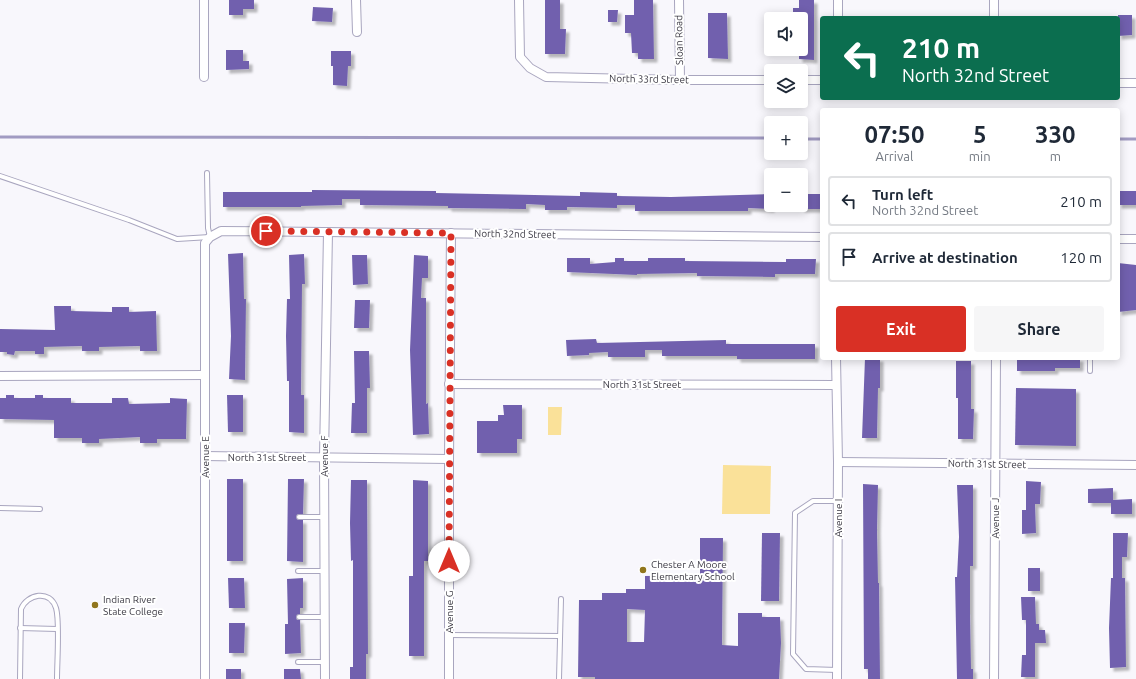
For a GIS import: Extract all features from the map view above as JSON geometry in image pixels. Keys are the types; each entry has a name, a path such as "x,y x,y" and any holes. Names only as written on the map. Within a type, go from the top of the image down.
{"street":[{"path":"204,0 204,77"},
{"path":"356,0 357,32"},
{"name":"North 33rd Street","path":"519,0 520,57 530,68 546,77 764,80"},
{"name":"Sloan Road","path":"679,0 680,80"},
{"path":"838,0 838,16"},
{"path":"994,0 994,16"},
{"path":"808,80 820,80"},
{"path":"1120,83 1136,83"},
{"name":"North 32nd Street","path":"210,237 221,230 820,237"},
{"name":"Avenue F","path":"325,679 324,457 328,232"},
{"name":"Avenue G","path":"449,679 448,458 451,233"},
{"name":"Avenue E","path":"205,679 205,242 210,237"},
{"path":"1120,239 1136,240"},
{"name":"Avenue I","path":"836,360 835,385 838,462 837,679"},
{"name":"Avenue J","path":"994,679 996,360"},
{"path":"0,376 205,375"},
{"name":"North 31st Street","path":"449,384 835,385"},
{"name":"North 31st Street","path":"205,456 448,458"},
{"name":"North 31st Street","path":"838,462 1136,465"}],"lane":[{"path":"0,176 130,220 176,239 210,237 208,228 207,172"},
{"path":"1090,360 1090,371"},
{"path":"837,670 806,669 793,654 795,513 813,501 838,501"},
{"path":"0,508 40,509"},
{"path":"299,517 324,517"},
{"path":"298,571 324,571"},
{"path":"20,679 20,628 22,605 29,598 38,595 48,598 54,605 57,628 57,679"},
{"path":"559,679 561,599"},
{"path":"299,617 324,617"},
{"path":"20,628 57,628"},
{"path":"449,635 560,636"},
{"path":"298,662 325,662"}],"shaded area":[{"path":"548,407 562,407 561,435 548,435"},
{"path":"723,465 771,466 770,514 722,514"}],"building":[{"path":"229,0 254,0 254,9 243,9 243,15 229,15"},
{"path":"545,0 560,0 560,29 566,29 565,54 545,54"},
{"path":"634,0 653,0 654,59 638,59 638,53 632,53 631,33 625,33 625,15 634,15"},
{"path":"799,0 814,0 814,60 799,59 799,56 808,56 808,12 793,12 793,8 799,8"},
{"path":"313,7 333,8 332,22 312,21"},
{"path":"608,10 618,10 617,22 608,22"},
{"path":"708,13 727,13 728,59 708,58"},
{"path":"1132,15 1132,35 1120,36 1120,16 1118,16"},
{"path":"226,50 243,50 243,61 249,61 249,69 226,70"},
{"path":"331,51 351,51 351,66 348,66 347,86 333,85"},
{"path":"312,190 436,191 436,193 580,196 580,192 617,193 617,196 671,197 764,194 764,209 748,208 748,211 635,211 635,205 617,205 617,208 567,207 567,210 545,210 545,205 526,204 526,209 448,208 448,206 360,205 360,199 342,199 342,205 301,207 223,207 223,192 312,192"},
{"path":"1120,191 1136,191 1136,205 1120,205"},
{"path":"808,194 820,194 820,209 808,209"},
{"path":"243,253 244,299 246,299 245,380 229,379 231,336 228,254"},
{"path":"304,254 305,284 302,284 301,395 304,395 304,433 289,432 289,381 287,381 286,336 287,299 290,299 289,255"},
{"path":"352,255 367,255 368,284 353,285"},
{"path":"414,255 428,256 428,278 422,278 421,298 426,298 426,404 428,403 429,434 413,435 410,350"},
{"path":"567,258 590,258 590,264 615,262 615,258 624,258 624,261 648,261 648,258 685,258 685,261 786,262 786,259 816,259 815,274 775,274 775,277 697,276 697,273 637,275 567,272"},
{"path":"1120,263 1136,265 1136,310 1120,312"},
{"path":"355,300 370,300 369,328 354,328"},
{"path":"54,306 71,306 71,311 112,312 112,307 129,307 129,312 156,311 157,351 140,351 140,346 99,347 99,351 82,351 82,346 44,347 44,354 35,354 35,351 15,351 14,355 7,354 7,352 0,352 0,329 55,330"},
{"path":"596,339 597,343 726,340 726,344 815,344 815,359 737,359 737,356 662,356 662,350 645,350 645,357 608,357 608,352 567,356 566,340"},
{"path":"354,351 369,351 370,388 367,388 367,433 351,433 352,403 355,403"},
{"path":"865,360 880,360 877,438 862,438"},
{"path":"1017,360 1080,360 1080,368 1055,368 1055,371 1017,371"},
{"path":"956,361 971,361 971,409 974,409 973,439 958,439"},
{"path":"1016,388 1076,389 1076,446 1015,445"},
{"path":"6,395 14,395 14,398 35,398 35,395 43,395 43,398 71,398 71,403 112,403 112,398 128,398 129,404 170,403 170,398 187,399 186,439 157,439 157,443 140,443 140,437 99,439 99,443 82,443 82,438 54,438 54,420 0,419 0,398 6,398"},
{"path":"227,395 243,395 243,432 228,432"},
{"path":"503,405 522,405 522,439 517,439 517,453 477,453 477,421 498,421 498,415 504,415"},
{"path":"227,479 243,479 243,561 227,561"},
{"path":"288,479 304,479 303,514 298,514 296,517 298,520 303,520 303,562 287,561"},
{"path":"351,480 367,480 368,654 366,654 366,679 350,679 350,667 353,667 353,560 351,561 350,523"},
{"path":"413,480 428,481 428,561 424,561 424,656 409,656 409,576 413,576"},
{"path":"1026,481 1041,482 1040,504 1035,504 1036,533 1022,534 1022,510 1026,510"},
{"path":"863,484 878,485 877,530 880,679 868,679 868,669 864,669"},
{"path":"957,485 973,485 973,566 970,566 970,614 971,669 973,669 973,679 957,679 955,577 957,577 959,537"},
{"path":"1113,488 1113,500 1132,499 1132,514 1111,514 1111,503 1088,503 1088,489"},
{"path":"762,533 780,533 779,601 761,601"},
{"path":"1113,533 1128,533 1127,557 1122,557 1122,578 1125,578 1126,667 1110,668 1109,628 1111,578 1113,578"},
{"path":"700,538 723,538 722,645 738,646 738,613 762,613 762,617 780,617 781,643 779,679 595,679 595,677 578,677 579,600 602,600 602,593 626,593 626,589 645,589 645,576 700,575","holes":["627,609 645,610 644,642 627,642"]},
{"path":"1028,568 1040,568 1040,591 1028,591"},
{"path":"228,578 244,578 245,608 229,608"},
{"path":"303,578 303,608 300,608 300,614 296,617 297,620 300,620 301,653 285,654 285,624 288,624 287,579"},
{"path":"1021,597 1035,597 1036,624 1039,624 1039,630 1045,630 1046,643 1035,643 1035,677 1021,677 1022,655 1026,655 1026,620 1022,620"},
{"path":"229,623 245,623 244,653 229,653"},
{"path":"226,669 241,669 241,679 226,679"},
{"path":"284,669 300,669 301,679 284,679"}],"waterway":[{"path":"0,137 764,138"},
{"path":"808,139 820,139"},
{"path":"1120,139 1136,139"}],"place":[{"name":"Chester A Moore Elementary School","path":"643,570"},
{"name":"Indian River State College","path":"95,605"}],"route":[{"path":"266,231 451,233 448,458 449,561"}]}
